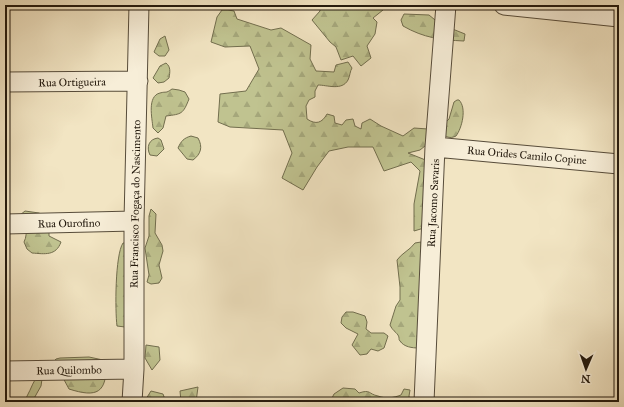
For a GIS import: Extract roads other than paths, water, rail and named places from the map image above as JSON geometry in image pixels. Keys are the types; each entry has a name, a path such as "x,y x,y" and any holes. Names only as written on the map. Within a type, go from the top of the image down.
{"street":[{"name":"Rua Francisco Fogaça do Nascimento","path":"132,402 134,369 134,221 139,5"},
{"name":"Rua Jacomo Savaris","path":"424,402 435,147 446,5"},
{"path":"504,5 619,17"},
{"name":"Rua Ortigueira","path":"5,82 138,81"},
{"name":"Rua Orides Camilo Copine","path":"435,147 619,164"},
{"name":"Rua Ourofino","path":"5,224 134,221"},
{"name":"Rua Quilombo","path":"5,371 134,369"}]}
